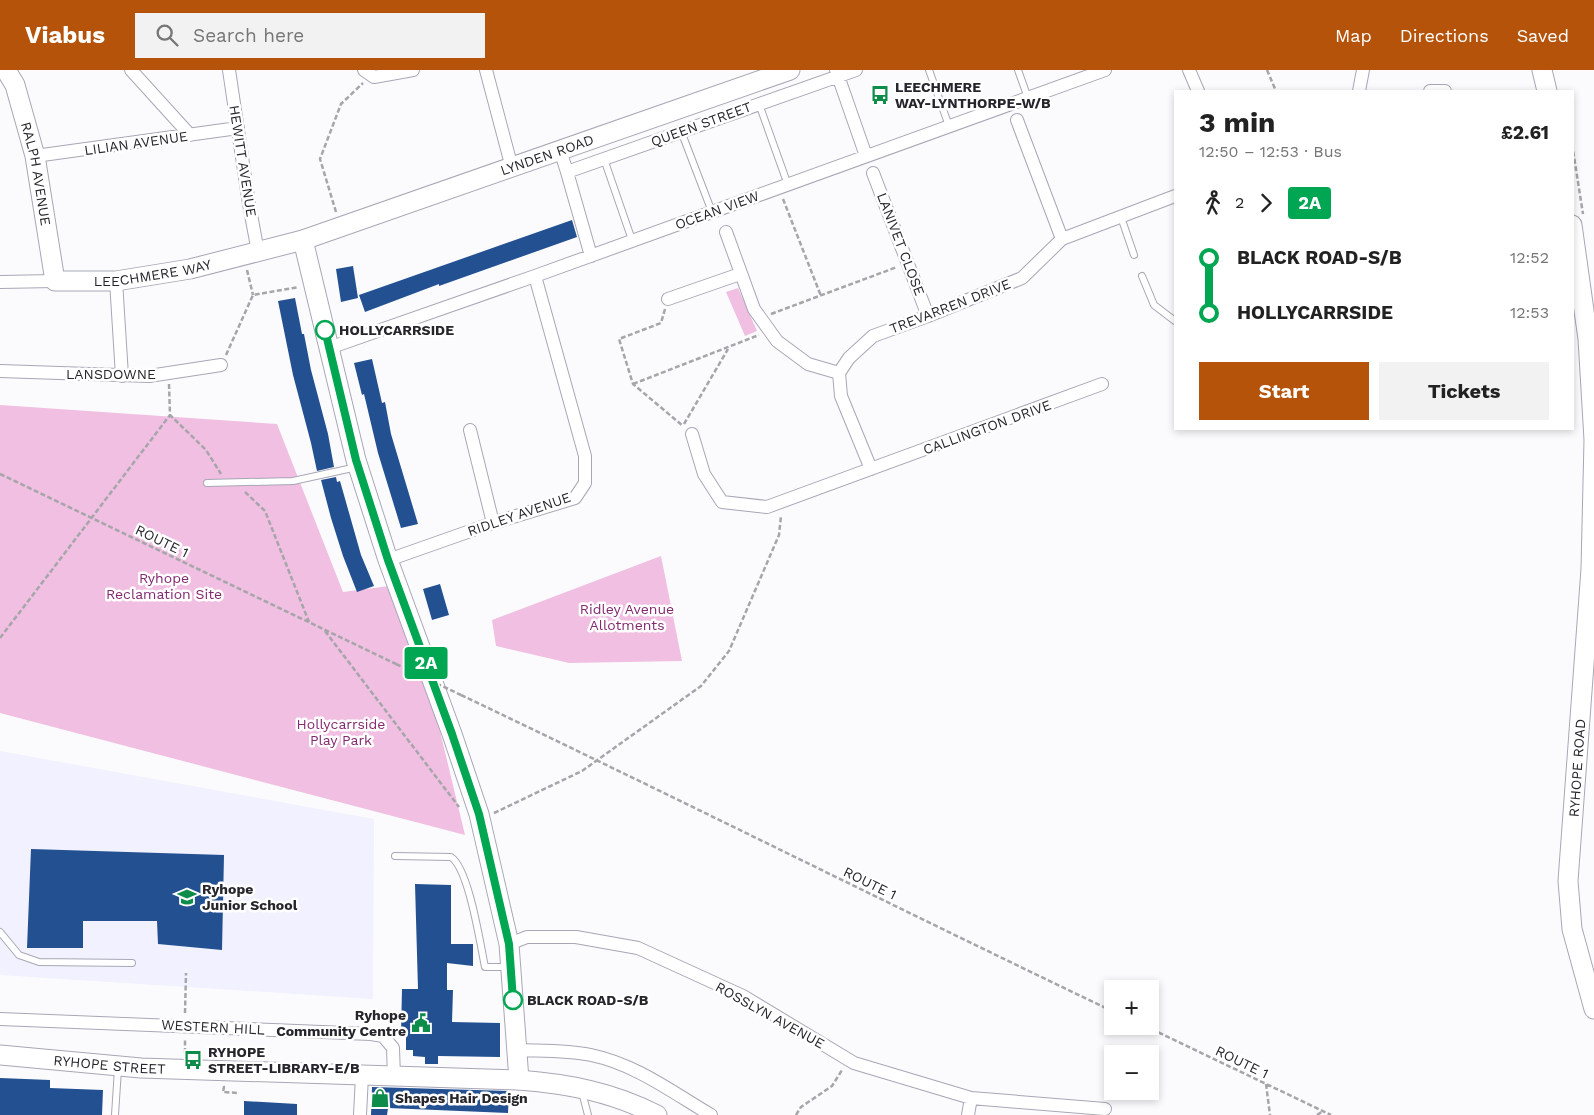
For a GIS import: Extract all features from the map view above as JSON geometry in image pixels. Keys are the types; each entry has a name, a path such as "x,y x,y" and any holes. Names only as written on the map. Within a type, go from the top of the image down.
{"street":[{"name":"RALPH AVENUE","path":"6,70 15,85 35,156 55,281"},
{"path":"131,70 190,136"},
{"name":"HEWITT AVENUE","path":"229,70 255,243 250,254"},
{"path":"368,73 374,77 413,70"},
{"path":"486,70 512,168"},
{"name":"LYNDEN ROAD","path":"303,240 790,70"},
{"name":"QUEEN STREET","path":"567,172 837,73 856,70"},
{"name":"OCEAN VIEW","path":"330,348 591,256 1104,70"},
{"path":"1189,70 1198,90"},
{"path":"1359,90 1363,70"},
{"path":"1542,70 1547,90"},
{"path":"837,73 866,156"},
{"path":"1017,120 1062,239"},
{"name":"LILIAN AVENUE","path":"35,156 238,128"},
{"path":"560,150 591,256"},
{"name":"LANIVET CLOSE","path":"873,173 928,316"},
{"name":"TREVARREN DRIVE","path":"839,373 849,358 873,336 1022,278 1062,239 1174,196"},
{"path":"726,232 754,309 777,341 808,364 839,373 841,396 871,469"},
{"name":"RYHOPE ROAD","path":"1574,239 1588,339 1594,440 1591,569 1568,881 1572,928 1594,1009"},
{"path":"303,240 358,467 388,560 473,795 472,817 509,944 519,1080"},
{"name":"LEECHMERE WAY","path":"0,282 116,281 190,270 303,240"},
{"path":"668,298 740,274"},
{"name":"RIDLEY AVENUE","path":"388,560 493,523 574,498 585,483 585,456 535,276"},
{"path":"116,281 122,376"},
{"name":"LANSDOWNE","path":"0,371 148,376 221,365"},
{"name":"CALLINGTON DRIVE","path":"688,430 704,474 722,502 768,507 1102,384"},
{"path":"470,430 493,523"},
{"name":"ROSSLYN AVENUE","path":"509,944 527,937 576,937 638,948 743,996 854,1063 971,1098 1105,1109"},
{"name":"WESTERN HILL","path":"0,1018 371,1034 383,1036 392,1048 394,1077"},
{"path":"518,1050 569,1052 590,1055 614,1062 636,1070 711,1115"},
{"name":"RYHOPE STREET","path":"0,1055 118,1066 519,1080 557,1083 614,1096 657,1115"},
{"path":"360,1115 362,1076"},
{"path":"968,1115 971,1098"}],"lane":[{"path":"929,70 949,126"},
{"path":"1018,70 1028,98"},
{"path":"759,103 783,186"},
{"path":"681,131 712,212"},
{"path":"604,159 632,240"},
{"path":"1121,217 1134,255"},
{"path":"1142,276 1154,305 1174,320"},
{"path":"207,483 294,481 358,467"},
{"path":"395,856 451,857 456,860 462,870 468,891 485,967 511,967"},
{"path":"0,932 19,955 39,962 132,963"},
{"path":"115,1115 118,1066"},
{"path":"580,1087 588,1115"}],"path":[{"path":"1267,70 1276,90"},
{"path":"340,227 320,159 341,104 368,73"},
{"path":"783,186 821,296"},
{"path":"221,365 253,295 250,254"},
{"path":"760,318 908,263"},
{"path":"253,295 314,284"},
{"path":"668,298 661,322 619,339 633,384 688,430 729,347"},
{"path":"633,384 769,330"},
{"path":"0,638 170,415 169,373"},
{"path":"170,415 206,450 227,482"},
{"name":"ROUTE 1","path":"0,474 620,770 898,908 1104,1007"},
{"path":"235,482 265,511 309,622"},
{"path":"324,629 472,817 582,771 701,686 729,651 779,534 782,502"},
{"name":"ROUTE 1","path":"1159,1033 1331,1115"},
{"path":"796,1115 801,1107 832,1086 848,1059"},
{"path":"1266,1084 1270,1115"},
{"path":"231,1087 224,1087 224,1092 238,1093"},
{"path":"1316,1115 1323,1111"}],"shaded area":[{"name":"Ryhope Junior School","path":"0,751 374,819 373,999 0,975"}],"green space":[{"path":"738,288 757,331 745,336 726,292"},
{"name":"Ryhope Reclamation Site","path":"0,405 277,424 343,592 397,585 418,640 465,835 0,713"},
{"name":"Ridley Avenue Allotments","path":"661,556 682,661 569,663 496,646 492,620"}],"building":[{"path":"572,220 577,237 439,286 439,284 365,312 359,295"},
{"path":"353,266 358,298 341,302 336,269"},
{"path":"295,298 302,334 304,334 311,370 328,434 334,467 317,471 293,375 278,301"},
{"path":"372,359 382,403 385,402 391,434 418,524 401,528 378,453 364,394 362,395 354,363"},
{"path":"336,477 337,482 340,481 361,555 374,586 357,592 343,556 321,480"},
{"path":"440,584 449,615 432,620 423,589"},
{"path":"31,849 224,855 222,950 158,944 157,921 83,921 83,948 27,948"},
{"path":"415,884 451,885 451,944 473,944 473,966 447,963 447,990 453,990 452,1022 500,1023 500,1057 438,1056 438,1064 425,1064 425,1057 413,1056 413,1050 406,1050 406,1034 401,1034 402,989 418,989"},
{"path":"0,1078 50,1080 50,1088 103,1090 102,1115 0,1115"},
{"path":"372,1087 509,1091 508,1113 388,1108 387,1115 371,1115"},
{"path":"244,1101 297,1104 297,1115 244,1115"}],"bus line":[{"name":"2A","path":"325,330 356,460 388,560 452,734 479,814 509,944 513,1000"}],"place":[{"name":"LEECHMERE WAY-LYNTHORPE-W/B","path":"880,95"},
{"name":"HOLLYCARRSIDE","path":"325,330"},
{"name":"Ryhope Junior School","path":"187,897"},
{"name":"BLACK ROAD-S/B","path":"513,1000"},
{"name":"Ryhope Community Centre","path":"421,1023"},
{"name":"RYHOPE STREET-LIBRARY-E/B","path":"193,1060"},
{"name":"Shapes Hair Design","path":"380,1098"}],"park label":[{"name":"Hollycarrside Play Park","path":"341,732"}]}
